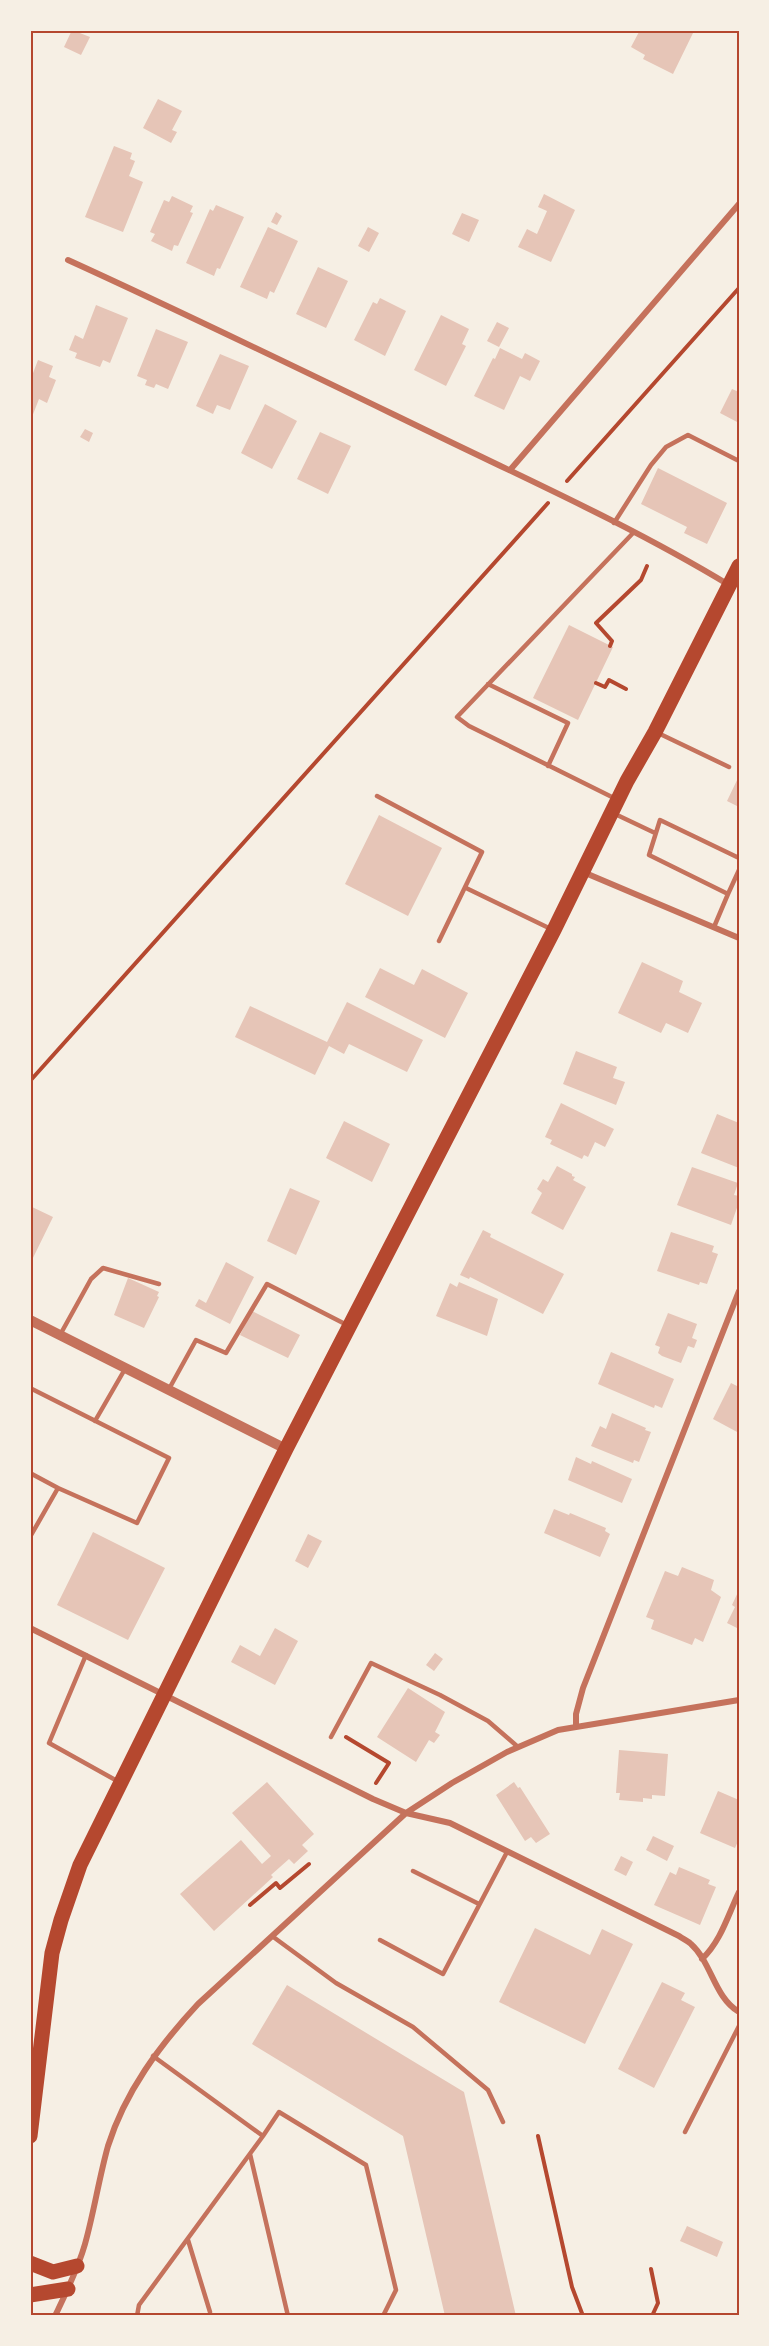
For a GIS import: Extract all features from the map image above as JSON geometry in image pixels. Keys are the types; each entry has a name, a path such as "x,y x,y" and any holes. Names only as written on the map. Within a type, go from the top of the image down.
{"main road":[{"path":"30,2136 33,2089 52,1953 80,1865 286,1449 739,566"},
{"path":"30,2263 53,2272 77,2266"},
{"path":"30,2295 68,2289"}],"street":[{"path":"510,470 739,204"},
{"path":"68,260 165,304 510,470 634,532 730,585"},
{"path":"583,872 739,938"},
{"path":"576,1726 576,1714 583,1688 739,1291"},
{"path":"30,1320 286,1449"},
{"path":"30,1628 373,1799 406,1813 450,1823 679,1936 691,1944 702,1959 723,1998 739,2012"},
{"path":"55,2316 84,2247 108,2146 133,2090 153,2056 198,2004 406,1813 452,1783 518,1747 558,1730 739,1700"},
{"path":"702,1959 723,1929 739,1892"}],"lane":[{"path":"614,522 651,465 666,447 688,435 739,461"},
{"path":"634,532 457,717 469,726 548,766 616,806 654,833"},
{"path":"488,684 568,723 548,766"},
{"path":"655,732 729,766"},
{"path":"377,796 482,852 439,941"},
{"path":"728,894 649,855 654,833 660,820 739,858"},
{"path":"714,927 739,870"},
{"path":"466,888 554,930"},
{"path":"60,1335 91,1279 103,1268 159,1284"},
{"path":"169,1390 196,1340 226,1353 267,1284 349,1326"},
{"path":"95,1421 125,1368"},
{"path":"30,1388 169,1458 137,1522 58,1488 30,1473"},
{"path":"30,1537 58,1488"},
{"path":"86,1655 49,1743 121,1783"},
{"path":"331,1737 371,1663 488,1721 518,1747"},
{"path":"380,1940 443,1974 507,1852"},
{"path":"412,1871 479,1904"},
{"path":"272,1936 336,1983 413,2027 488,2090 503,2122"},
{"path":"685,2132 739,2026"},
{"path":"153,2056 263,2136"},
{"path":"137,2316 139,2305 279,2112 366,2165 396,2290 383,2316"},
{"path":"250,2154 288,2316"},
{"path":"188,2240 210,2312"}],"path":[{"path":"562,486 739,288"},
{"path":"30,1081 548,503"},
{"path":"610,646 612,641 596,623 641,580 647,566"},
{"path":"596,683 605,687 609,680 626,689"},
{"path":"335,1730 389,1763 376,1783"},
{"path":"250,1905 276,1882 279,1888 309,1864"},
{"path":"538,2136 572,2287 583,2316"},
{"path":"651,2269 658,2303 652,2316"}],"building":[{"path":"72,30 90,37 81,55 64,47"},
{"path":"640,30 653,33 654,30 690,30 693,33 673,74 643,59 645,55 631,47"},
{"path":"158,99 182,111 172,130 177,132 171,143 143,128"},
{"path":"114,146 132,153 130,159 135,161 129,176 143,182 123,232 85,217"},
{"path":"544,194 575,210 551,262 518,247 527,229 537,234 547,211 538,207"},
{"path":"172,196 193,206 190,212 193,213 178,246 174,245 172,251 151,241 155,234 150,232 164,200 169,202"},
{"path":"216,205 244,217 220,269 217,268 214,276 186,263 210,209 213,211"},
{"path":"276,212 282,216 277,225 271,222"},
{"path":"462,213 479,220 469,242 452,234"},
{"path":"268,227 298,241 274,293 270,291 267,299 240,287"},
{"path":"368,227 379,233 369,252 358,246"},
{"path":"318,267 348,281 326,328 296,314"},
{"path":"380,298 406,311 385,356 354,340 373,302 377,304"},
{"path":"96,305 128,318 110,363 103,360 100,367 75,358 77,353 69,350 75,335 83,339"},
{"path":"441,315 469,329 462,344 466,346 446,386 414,370"},
{"path":"497,322 509,328 499,347 487,341"},
{"path":"156,329 188,342 168,389 156,384 154,388 145,385 147,380 137,376"},
{"path":"500,348 522,359 525,353 540,361 530,381 520,376 504,410 474,396"},
{"path":"220,354 249,366 230,410 217,405 213,414 196,406"},
{"path":"38,360 53,366 49,377 56,380 47,403 39,399 30,422 30,381"},
{"path":"732,389 739,392 739,423 720,413"},
{"path":"265,404 297,421 272,469 241,453"},
{"path":"85,429 93,433 89,442 80,437"},
{"path":"320,432 351,446 328,494 297,479"},
{"path":"658,468 727,503 707,544 684,533 687,527 641,504"},
{"path":"569,625 613,647 578,720 533,698"},
{"path":"739,776 739,807 727,801"},
{"path":"379,815 442,848 408,916 345,884"},
{"path":"642,962 683,981 679,992 702,1003 688,1033 666,1023 661,1033 618,1013"},
{"path":"380,968 414,985 422,969 468,993 445,1038 365,997"},
{"path":"347,1002 423,1040 407,1072 349,1044 344,1054 329,1046 315,1075 235,1037 250,1006 327,1042"},
{"path":"576,1051 617,1067 613,1078 625,1082 616,1105 563,1084"},
{"path":"561,1103 614,1129 605,1147 595,1142 588,1157 584,1155 582,1159 550,1144 552,1140 545,1137"},
{"path":"717,1114 739,1123 739,1168 701,1153"},
{"path":"344,1121 390,1144 372,1182 326,1158"},
{"path":"557,1166 572,1174 575,1177 573,1180 586,1187 563,1230 531,1213 542,1193 537,1189 543,1179 548,1182"},
{"path":"692,1167 738,1183 734,1195 739,1196 739,1202 731,1225 677,1205"},
{"path":"290,1188 320,1201 296,1255 267,1241"},
{"path":"30,1206 53,1217 30,1264"},
{"path":"483,1230 491,1234 490,1237 564,1274 543,1314 470,1277 469,1279 460,1275"},
{"path":"671,1232 714,1246 712,1252 718,1254 707,1284 700,1282 699,1285 657,1271"},
{"path":"226,1262 254,1277 230,1324 195,1306 199,1299 206,1303"},
{"path":"128,1278 159,1292 157,1296 159,1297 144,1328 114,1315"},
{"path":"459,1282 498,1299 487,1336 436,1316 450,1283 457,1287"},
{"path":"252,1311 300,1335 288,1358 240,1335"},
{"path":"668,1313 697,1324 692,1338 697,1340 694,1348 688,1346 681,1363 662,1356 658,1353 660,1347 655,1345"},
{"path":"611,1352 674,1379 662,1408 655,1405 654,1408 598,1384"},
{"path":"739,1382 739,1433 713,1419 731,1383 737,1386"},
{"path":"612,1413 651,1432 639,1462 634,1460 633,1463 591,1446 600,1426 606,1429"},
{"path":"576,1457 591,1464 592,1461 632,1479 622,1503 568,1480"},
{"path":"554,1509 606,1528 605,1531 610,1534 600,1557 544,1533"},
{"path":"93,1532 165,1568 128,1640 57,1605"},
{"path":"308,1534 322,1541 308,1568 295,1561"},
{"path":"682,1567 714,1580 711,1590 721,1597 703,1642 695,1638 692,1645 651,1629 654,1620 646,1617 665,1571 678,1576"},
{"path":"739,1590 739,1629 727,1623 735,1607 732,1605"},
{"path":"275,1628 298,1641 275,1685 231,1662 240,1645 260,1656"},
{"path":"435,1653 443,1659 434,1671 426,1665"},
{"path":"408,1688 445,1712 435,1732 440,1735 434,1743 429,1740 416,1762 377,1737"},
{"path":"619,1750 668,1754 665,1796 652,1795 652,1799 643,1798 643,1802 619,1800 620,1793 616,1793"},
{"path":"267,1782 314,1834 302,1845 308,1851 294,1864 289,1859 271,1875 273,1877 214,1931 180,1894 241,1840 262,1864 271,1856 232,1813"},
{"path":"514,1782 518,1788 520,1787 550,1834 536,1843 531,1837 525,1841 496,1795"},
{"path":"718,1791 739,1800 739,1839 735,1848 700,1833"},
{"path":"653,1836 674,1846 667,1861 646,1850"},
{"path":"621,1856 633,1862 626,1876 614,1870"},
{"path":"679,1867 710,1880 708,1884 716,1887 700,1925 654,1905 670,1872 676,1875"},
{"path":"535,1928 590,1955 602,1929 633,1944 585,2044 499,2002"},
{"path":"662,1982 685,1993 681,2000 695,2007 654,2088 618,2069"},
{"path":"287,1985 464,2092 516,2316 445,2316 403,2136 252,2044"},
{"path":"687,2226 723,2242 717,2257 680,2241"}]}
